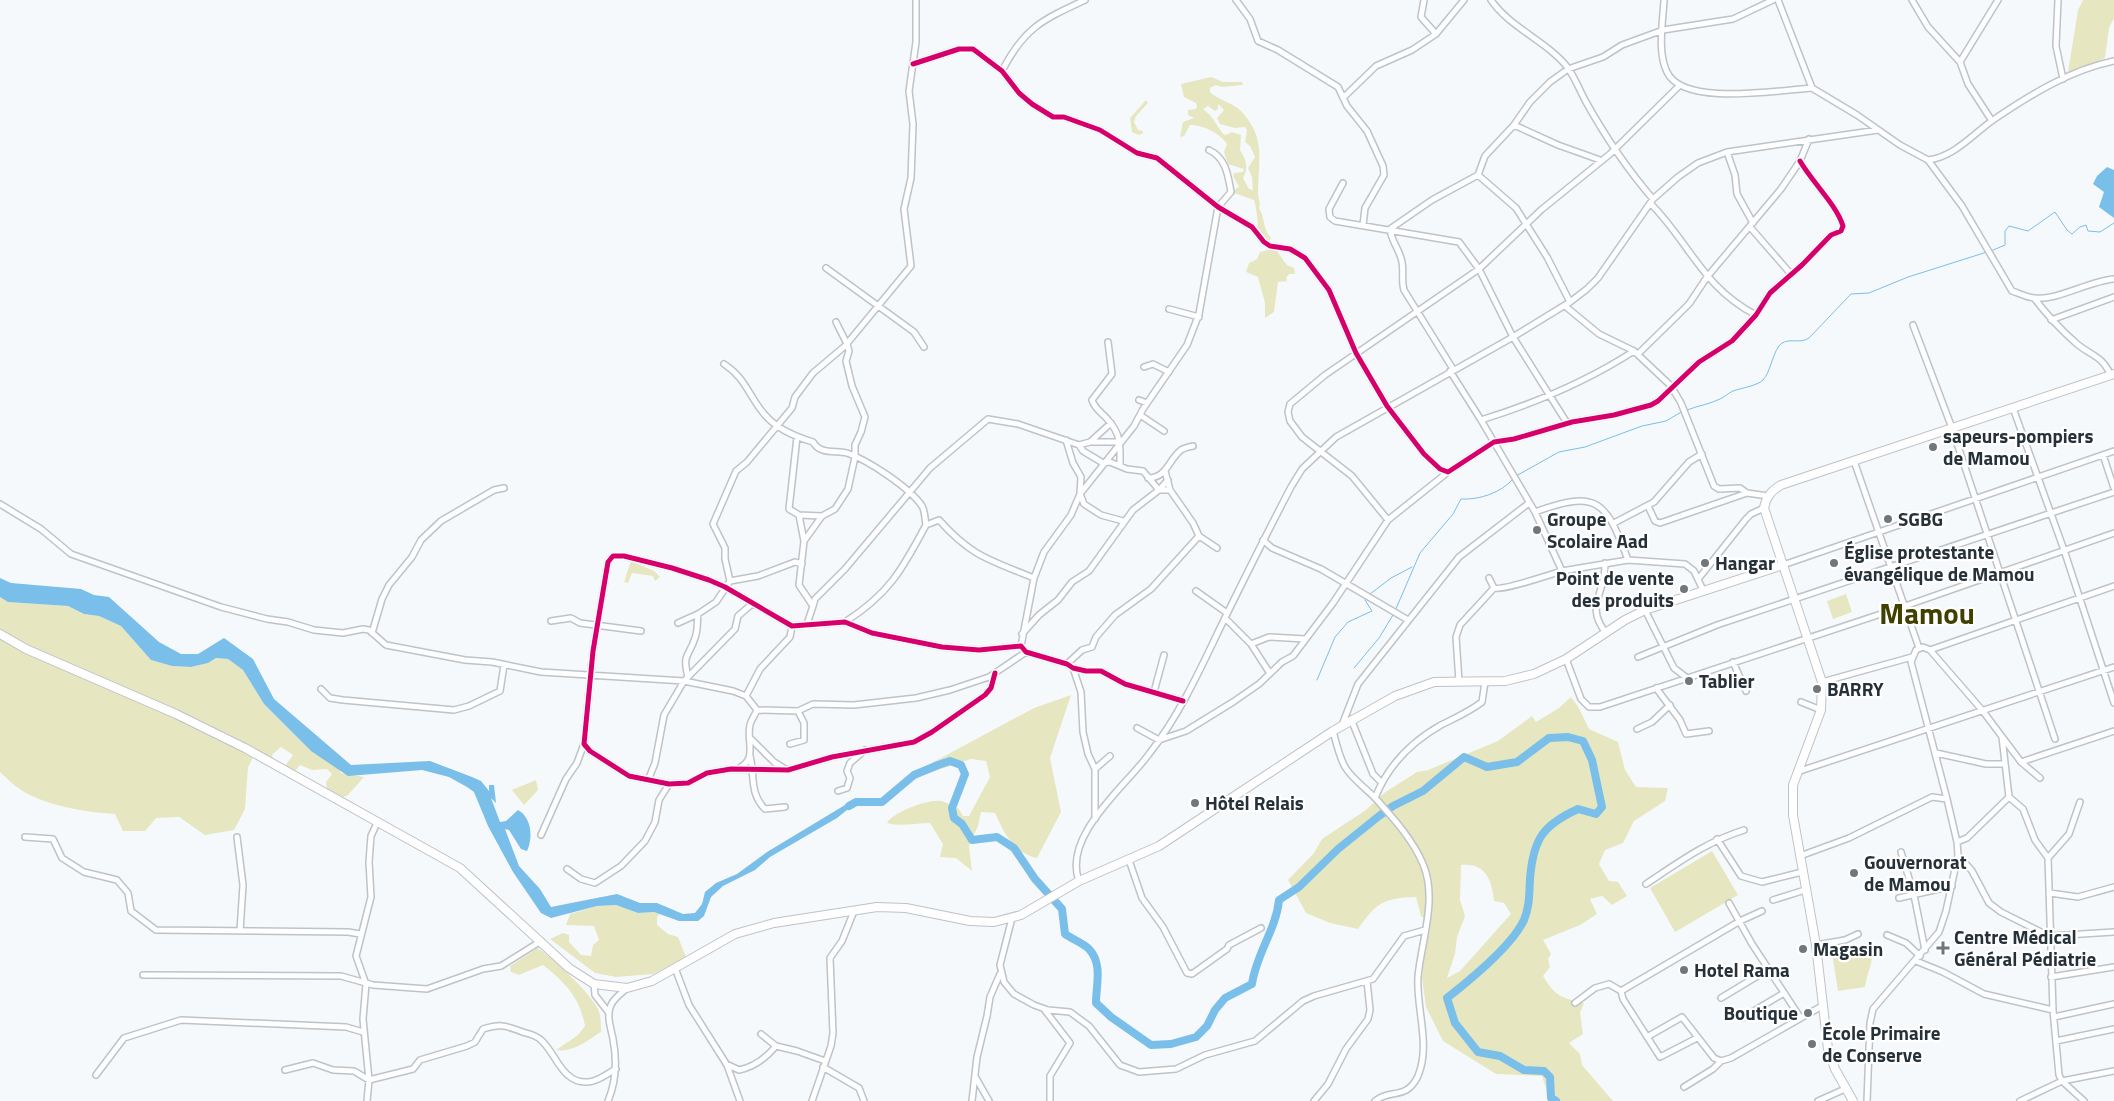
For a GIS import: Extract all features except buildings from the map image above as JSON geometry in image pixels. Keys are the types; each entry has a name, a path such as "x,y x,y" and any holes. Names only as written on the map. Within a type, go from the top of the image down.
{"highway":[{"path":"1854,1101 1845,1089 1828,1049 1816,945 1793,815 1793,785 1821,710 1822,682 1764,508 1768,496 1780,485 2112,374"},
{"path":"0,634 26,649 176,714 245,748 460,868 569,968 594,984 627,988 652,981 719,941 756,927 893,906 970,921 994,922 1034,910 1060,891 1079,881 1159,846 1351,719 1418,687 1434,682 1505,681 1527,676 1566,659 1645,610 1783,565"}],"street":[{"path":"730,581 724,559 725,548 713,524 736,471 747,462 792,408 795,397 813,373 847,344 911,266 904,209 911,178 913,124 909,91 916,42 916,0"},
{"path":"1003,68 1031,29 1084,0"},
{"path":"1236,0 1250,19 1258,41 1278,50 1338,87 1347,106 1367,131 1384,166 1384,175 1365,208 1362,225"},
{"path":"1424,0 1421,17 1436,34"},
{"path":"1344,97 1376,66 1412,50 1436,34 1464,0"},
{"path":"1491,0 1508,18 1551,51 1568,69 1627,169 1666,219 1707,277 1724,295 1756,314"},
{"path":"1664,0 1663,30 1666,71 1679,86 1701,93 1812,88 1928,160 1962,206 2012,291 2034,298 2047,298 2092,283 2114,279"},
{"path":"1390,229 1432,200 1478,175 1485,156 1514,125 1530,102 1550,82 1568,69 1603,57 1622,45 1663,30 1733,19 1773,0"},
{"path":"1778,0 1812,88"},
{"path":"1912,0 1928,27 1960,62 1968,84 1992,121"},
{"path":"1960,62 1998,0"},
{"path":"2058,0 2056,46 2063,79"},
{"path":"913,64 969,47 1003,68 1006,76 1026,100 1050,115 1064,117 1100,130 1137,153 1156,158 1218,207 1252,227 1270,246 1290,249 1304,258 1329,290 1356,353 1387,406 1424,454 1440,469 1448,472"},
{"path":"1928,160 1947,155 1992,121 2032,95 2086,69 2114,62"},
{"path":"1388,520 1352,476 1302,437 1290,421 1288,412 1290,404 1325,375 1479,269 1525,224 1615,148 1679,86"},
{"path":"1514,125 1558,145 1600,160"},
{"path":"1079,881 1075,867 1082,841 1095,819 1159,740 1184,701 1263,540 1302,469 1320,450 1336,437 1387,406 1568,304 1598,278 1652,201 1678,177 1698,163 1727,152 1878,130"},
{"path":"1481,420 1550,397 1636,352 1689,304 1707,277 1752,225 1800,161 1810,139"},
{"path":"1184,701 1125,684 1101,671 1073,668 1067,664 1026,652 1021,646 1034,578 1044,552 1071,515 1080,494 1134,426 1147,403 1187,345 1198,317 1218,207 1231,192 1228,174 1221,158 1209,150"},
{"path":"1727,152 1735,175 1736,194 1752,225 1790,273"},
{"path":"1136,728 1159,740 1186,731 1259,684 1269,672 1293,656 1345,585 1388,520 1448,472 1494,442 1514,439 1567,423 1651,405 1699,362 1732,341 1756,314 1770,293 1790,273 1802,265 1831,235 1841,231 1844,226 1841,218 1810,178 1800,161"},
{"path":"1478,175 1516,208 1547,257 1568,304 1599,334 1636,352 1671,386 1690,423 1714,486 1719,490 1740,488 1747,493"},
{"path":"1343,183 1328,210 1330,216 1335,221 1459,242 1479,269 1514,336 1567,423"},
{"path":"1390,229 1390,236 1402,262 1404,290 1535,512 1562,571"},
{"path":"826,268 914,332 924,347"},
{"path":"2051,320 2114,297"},
{"path":"2034,298 2051,320 2079,346 2101,359 2112,374"},
{"path":"1169,309 1198,317"},
{"path":"836,322 847,344 849,351 846,361 865,417 862,432 855,445 846,453"},
{"path":"1913,325 1952,428 1974,500 2055,739"},
{"path":"1108,342 1112,374 1092,400 1094,407 1111,423 1121,442 1120,466"},
{"path":"724,364 743,380 765,416 777,425 797,437 813,442 815,446 832,453 846,453 884,471 923,507 926,525"},
{"path":"1144,367 1153,364 1169,372"},
{"path":"1139,400 1147,403"},
{"path":"2013,408 2064,550 2114,703"},
{"path":"1140,415 1164,431"},
{"path":"807,624 815,599 845,569 907,493 930,468 988,419 1018,424 1066,440 1078,445 1083,451 1103,463 1140,469 1159,490 1170,490"},
{"path":"1090,442 1111,423"},
{"path":"797,437 789,509 799,516 822,516"},
{"path":"1066,440 1073,463 1081,477 1080,494 1084,504 1106,517 1123,521"},
{"path":"1078,445 1090,442 1121,442"},
{"path":"804,541 822,516 835,509 848,489 855,457 855,445"},
{"path":"1148,478 1155,478 1165,471 1181,450 1193,446"},
{"path":"1783,565 2114,451"},
{"path":"1614,523 1648,506 1663,494 1689,462 1702,454"},
{"path":"1638,657 1662,646 2051,514 2114,490 2103,455"},
{"path":"1854,461 1919,648"},
{"path":"1165,471 1170,490 1193,523 1199,536 1216,548"},
{"path":"1022,634 1038,615 1058,600 1072,582 1088,571 1101,557 1123,521 1133,510 1159,490 1168,480"},
{"path":"372,633 382,599 389,585 412,557 421,540 441,521 452,517 494,490 504,488"},
{"path":"1648,506 1655,521 1660,523 1747,493 1768,496"},
{"path":"1342,725 1358,684 1459,557 1528,501"},
{"path":"1535,512 1567,502 1585,502 1602,508 1614,523 1628,560"},
{"path":"0,504 40,528 71,554 221,607 267,619 288,622 314,630 342,632 362,628 372,633 386,645 395,648 541,672 686,679 746,696 757,710"},
{"path":"1699,578 1746,519 1751,514 1764,508"},
{"path":"799,516 804,541 799,586 813,606"},
{"path":"845,622 866,608 889,588 926,525 939,520 955,538 978,556 1034,578"},
{"path":"1566,659 1581,699 1589,707 1600,707 1905,606 2114,533"},
{"path":"1067,664 1082,650 1092,647 1096,637 1115,615 1151,589 1199,536"},
{"path":"1263,540 1272,548 1321,569 1345,585 1408,620"},
{"path":"541,835 566,779 577,763 584,744 593,651 599,627 608,562 613,556 624,556 672,568 724,587 792,626 845,622 872,633 942,647 979,650 1021,646"},
{"path":"1494,588 1503,589 1517,583 1562,571 1628,560 1688,565 1699,578 1703,590"},
{"path":"678,623 698,614 716,602 724,587 730,581 758,576 795,562 802,564"},
{"path":"1605,563 1605,576 1596,603 1596,615 1597,621 1606,633"},
{"path":"1489,578 1494,588"},
{"path":"1919,648 1930,650 2114,586"},
{"path":"1459,682 1456,637 1460,625 1494,588"},
{"path":"1196,591 1226,616 1251,644 1269,672"},
{"path":"649,778 656,763 664,716 686,679 735,629 738,616 752,604"},
{"path":"1645,610 1674,668 1687,678"},
{"path":"686,679 686,653 695,638 698,614"},
{"path":"551,621 571,618 580,623 599,627 640,631"},
{"path":"746,696 760,670 790,637 792,626"},
{"path":"1251,644 1269,637 1305,640"},
{"path":"1822,682 1912,657 1919,648"},
{"path":"1930,650 1982,710 2021,762 2040,778"},
{"path":"757,710 798,711 813,704 854,705 916,698 950,690 989,677 1026,652"},
{"path":"1154,692 1164,655"},
{"path":"1867,1101 1870,1023 1873,1009 1939,932 1958,856 1958,842 1912,657"},
{"path":"1733,662 1746,691"},
{"path":"321,690 330,698 343,700 454,710 470,706 500,691 504,665"},
{"path":"1797,772 1805,771 2114,667"},
{"path":"1073,668 1081,692 1083,732 1088,754 1095,768 1095,819"},
{"path":"584,744 590,751 629,776 649,778 669,784 688,783 707,774 738,769 788,770 815,760 914,742 986,695 991,688 995,673"},
{"path":"1375,798 1381,782 1404,751 1420,738 1482,702 1485,682"},
{"path":"1656,688 1670,705 1686,734 1709,731"},
{"path":"1802,702 1821,710"},
{"path":"1636,729 1652,722 1670,705"},
{"path":"738,769 748,762 750,756 750,726 757,710"},
{"path":"790,744 804,740 804,723 798,711"},
{"path":"1351,719 1373,774 1381,782"},
{"path":"1332,731 1346,767 1407,836 1424,865 1429,886 1418,979 1422,1055 1418,1076 1410,1088 1401,1095 1375,1101"},
{"path":"2021,762 2114,731"},
{"path":"2002,737 2009,797 2023,809 2035,840 2042,846 2048,858 2051,977 2059,1075 2062,1081 2084,1101"},
{"path":"751,739 774,762 788,770"},
{"path":"838,791 847,788 850,778 847,772 850,763 866,750"},
{"path":"1936,753 1986,764 2004,764"},
{"path":"750,756 753,770 753,791 758,802 764,809 785,807"},
{"path":"1095,768 1110,756"},
{"path":"567,868 581,878 595,883 621,866 645,840 655,822 659,800 669,784"},
{"path":"1800,856 1849,838 1932,797 1948,799"},
{"path":"1958,842 1967,838 2009,797"},
{"path":"2048,858 2068,834 2080,802"},
{"path":"367,1101 369,1080 363,1032 366,984 356,956 360,934 371,898 368,862 371,836 377,823"},
{"path":"1646,884 1717,839 1744,830"},
{"path":"25,837 53,839 62,858 84,872 117,880 128,893 131,911 156,930 348,932 360,934"},
{"path":"237,837 243,885 240,931"},
{"path":"1717,839 1741,876 1762,882 1802,872"},
{"path":"1901,852 1914,895 1924,950"},
{"path":"1958,856 1972,870 1989,903 2001,912 2049,936 2114,932"},
{"path":"1129,860 1142,898 1163,927 1187,973 1192,974 1227,949 1229,945 1261,928"},
{"path":"1899,898 1952,886"},
{"path":"2050,893 2078,897 2114,887"},
{"path":"1773,900 1805,890"},
{"path":"1730,903 1752,944 1800,1018"},
{"path":"812,1101 826,1061 833,1032 830,958 842,941 854,911"},
{"path":"1620,991 1740,921 1762,911"},
{"path":"972,1101 976,1077 976,1058 988,1016 990,997 1000,974 1003,947 1012,918"},
{"path":"1000,974 1014,994 1044,1009 1070,1012 1089,1026 1120,1065 1139,1072 1176,1069 1206,1055 1255,1041 1303,1001 1373,979 1404,936 1424,930"},
{"path":"1816,945 1845,940 1858,934"},
{"path":"1888,936 1906,943 1920,956"},
{"path":"143,975 341,976 366,984 427,989 483,970 501,966 541,942"},
{"path":"1916,960 1984,994 2053,1010"},
{"path":"2051,977 2114,967"},
{"path":"675,968 689,1005 726,1063 740,1101"},
{"path":"1721,998 1769,969"},
{"path":"1314,1101 1328,1084 1346,1050 1368,1019 1370,1010 1367,981"},
{"path":"594,984 595,995 610,1014"},
{"path":"1575,1003 1595,988 1609,984 1620,991 1623,999 1662,1058 1697,1038"},
{"path":"608,1101 613,1090 616,1069 610,1014 612,1002 627,988"},
{"path":"1742,1018 1784,993"},
{"path":"2054,1017 2114,1004"},
{"path":"1684,1087 1713,1069 1721,1061 1732,1058 1822,1006"},
{"path":"1044,1009 1070,1043 1050,1076 1050,1101"},
{"path":"1647,1037 1682,1017 1714,1058 1721,1061"},
{"path":"96,1075 124,1038 181,1020 346,1027 363,1032"},
{"path":"285,1070 313,1063 333,1070 354,1071 369,1080 413,1069 420,1060 467,1046 475,1042 483,1029 499,1025 511,1026 542,1040 552,1057 573,1078 585,1082 594,1081 616,1069"},
{"path":"2056,1041 2114,1029"},
{"path":"761,1034 776,1046 798,1051 826,1061"},
{"path":"726,1063 739,1070 746,1068 769,1055 776,1046"},
{"path":"823,1067 859,1088 864,1101"},
{"path":"2020,1101 2062,1081 2114,1071"},
{"path":"976,1077 989,1101"},
{"path":"1818,1101 1845,1089"}],"green space":[{"path":"2083,0 2114,0 2114,18 2109,28 2105,58 2068,72 2078,10"},
{"path":"1211,77 1223,82 1242,82 1243,85 1222,87 1216,85 1210,88 1210,92 1240,110 1249,120 1258,140 1259,208 1268,235 1271,238 1269,241 1258,228 1254,200 1234,193 1234,190 1239,187 1233,176 1234,173 1243,172 1244,169 1228,164 1224,152 1227,144 1224,140 1211,130 1190,125 1184,136 1180,137 1183,122 1194,118 1188,115 1188,110 1196,109 1197,106 1196,103 1184,97 1181,84","holes":["1218,104 1224,110 1217,118 1220,124 1235,128 1245,127 1247,130 1245,142 1250,146 1255,157 1248,168 1252,177 1253,190 1249,189 1243,178 1246,167 1240,150 1241,135 1232,132 1226,135 1223,134 1210,115 1203,109 1208,106 1215,111 1218,109"]},
{"path":"1146,100 1148,103 1136,116 1134,122 1138,130 1143,131 1139,135 1132,132 1130,118"},
{"path":"1276,250 1287,265 1294,268 1295,274 1289,274 1286,278 1287,281 1278,282 1274,312 1265,318 1265,303 1258,277 1246,272 1249,263 1257,259 1260,252"},
{"path":"631,561 654,571 660,577 655,581 653,576 632,573 628,583 624,582"},
{"path":"1846,594 1852,612 1833,619 1827,601"},
{"path":"0,597 9,602 68,606 84,614 99,616 121,626 151,660 172,666 191,667 208,663 216,658 228,659 243,670 264,704 311,751 338,767 341,773 364,777 348,795 341,798 327,789 326,782 332,774 327,769 312,770 300,765 294,772 285,766 293,755 281,747 272,755 273,760 257,751 248,767 245,809 234,830 205,835 179,817 156,818 145,831 123,831 115,814 66,807 31,796 18,788 0,772"},
{"path":"1071,695 1050,758 1061,812 1037,858 1022,852 1010,841 995,813 981,812 978,826 969,846 972,871 956,858 940,857 943,844 930,823 903,825 887,823 903,811 920,804 935,801 946,802 959,809 963,816 969,816 990,777 986,761 971,759 926,774 926,766 1034,708"},
{"path":"1571,697 1579,708 1589,729 1618,742 1625,770 1636,787 1668,788 1665,801 1634,821 1623,843 1605,850 1599,864 1609,881 1618,882 1627,896 1612,905 1602,896 1590,899 1597,914 1580,925 1543,940 1551,954 1548,959 1550,967 1543,976 1547,983 1559,995 1584,1003 1580,1013 1583,1034 1569,1043 1580,1054 1582,1065 1613,1101 1550,1101 1542,1076 1496,1074 1443,1041 1426,1007 1422,978 1428,921 1421,916 1416,897 1389,900 1382,903 1376,907 1358,929 1330,923 1306,913 1288,880 1314,853 1322,839 1366,810 1384,793 1417,772 1428,770 1498,741 1532,716 1536,722 1559,708","holes":["1461,865 1476,866 1486,874 1494,901 1504,903 1511,914 1460,971 1447,978 1455,954 1457,937 1465,916 1460,900"]},
{"path":"536,780 538,790 524,805 512,790"},
{"path":"1712,851 1738,895 1675,932 1650,888"},
{"path":"616,905 638,913 654,912 660,914 657,917 657,925 668,934 678,937 686,957 653,974 616,977 595,973 550,939 563,933 569,935 569,942 581,955 591,956 593,945 599,940 594,926 566,925 570,914 597,906"},
{"path":"538,948 579,985 599,1012 601,1032 586,1042 568,1050 556,1050 578,1035 585,1026 579,1007 565,984 543,965 519,975 511,972 510,966"},
{"path":"1872,950 1872,960 1865,987 1838,991 1832,953"}],"water":[{"path":"2107,167 2114,170 2114,218 2099,207 2104,192 2093,184 2097,176"},
{"path":"0,578 11,583 81,589 94,595 109,597 159,642 181,654 198,654 224,638 253,659 274,699 351,765 430,761 481,781 489,791 489,785 494,785 496,803 491,798 500,822 506,821 518,810 529,823 530,840 527,851 521,849 509,830 505,829 519,866 540,889 551,907 617,894 640,903 657,903 683,914 695,913 702,904 705,892 716,883 737,874 767,852 850,802 858,799 859,806 852,806 837,818 770,857 755,870 723,886 711,897 704,916 698,921 679,921 654,912 638,913 616,905 597,906 551,918 541,913 513,872 488,826 474,792 467,787 449,777 422,770 348,776 311,751 264,704 243,670 228,659 216,658 208,663 191,667 172,666 151,660 121,626 99,616 84,614 68,606 8,602 0,597"}],"waterway":[{"path":"1991,251 2005,245 2005,231 2009,226 2028,231 2055,212 2067,230 2072,234 2080,227 2086,225 2088,231 2100,232 2114,223"},
{"path":"1687,410 1716,401 1733,391 1763,380 1776,350 1782,343 1802,341 1809,338 1851,294 1869,293 1908,277 1987,252"},
{"path":"1516,476 1559,452 1585,447 1642,426 1666,421 1683,411"},
{"path":"1395,611 1420,553 1453,514 1461,499 1489,495 1513,479"},
{"path":"1370,594 1391,578 1412,567"},
{"path":"1317,680 1335,637 1348,622 1372,611 1365,600 1367,597"},
{"path":"1354,668 1379,638 1393,615"},
{"path":"849,806 856,802 882,802 914,775 938,765 950,761 961,765 965,774 952,808 954,818 962,824 972,840 997,837 1014,848 1035,879 1062,909 1065,934 1089,949 1096,961 1098,975 1096,1003 1111,1017 1151,1045 1171,1044 1196,1037 1207,1026 1215,1010 1225,998 1252,984 1257,962 1274,922 1279,900 1299,887 1338,849 1379,816 1393,806 1423,791 1464,757 1487,767 1517,762 1549,738 1568,737 1583,741 1592,760 1602,807 1596,814 1578,809 1556,821 1542,835 1537,843 1531,865 1529,900 1524,920 1510,941 1490,962 1447,998 1455,1023 1478,1052 1500,1056 1524,1070 1544,1071 1550,1077 1551,1098 1556,1101"}],"cycle path":[{"path":"913,64 959,49 973,49 1002,71 1019,93 1032,104 1053,117 1064,117 1100,130 1137,153 1157,158 1218,207 1252,227 1264,242 1270,246 1290,249 1305,258 1329,290 1356,353 1387,406 1424,454 1440,469 1448,472 1494,442 1514,439 1572,422 1614,415 1651,405 1658,401 1699,362 1732,341 1756,315 1770,293 1802,265 1831,235 1841,231 1843,226 1835,210 1800,161"},
{"path":"995,673 991,688 985,695 932,732 914,742 832,757 788,770 731,769 707,773 688,783 669,784 629,776 590,751 584,744 593,651 608,562 613,556 624,556 709,580 725,587 792,626 845,622 872,633 942,647 979,650 1021,646 1026,652 1067,664 1073,668 1086,671 1101,671 1125,684 1183,701"}],"place":[{"name":"sapeurs-pompiers de Mamou","path":"1933,447"},
{"name":"SGBG","path":"1888,519"},
{"name":"Groupe Scolaire Aad","path":"1537,530"},
{"name":"Hangar","path":"1705,563"},
{"name":"Église protestante évangélique de Mamou","path":"1834,563"},
{"name":"Point de vente des produits","path":"1684,589"},
{"name":"Tablier","path":"1689,681"},
{"name":"BARRY","path":"1817,689"},
{"name":"Hôtel Relais","path":"1195,803"},
{"name":"Gouvernorat de Mamou","path":"1854,873"},
{"name":"Centre Médical Général Pédiatrie","path":"1943,948"},
{"name":"Magasin","path":"1803,949"},
{"name":"Hotel Rama","path":"1684,970"},
{"name":"Boutique","path":"1808,1013"},
{"name":"École Primaire de Conserve","path":"1812,1044"}],"district":[{"name":"Mamou","path":"1927,614"}]}
